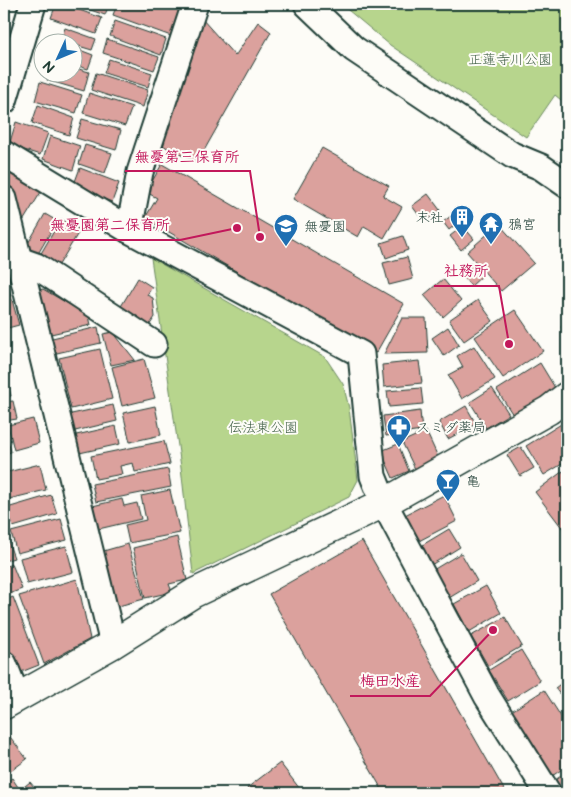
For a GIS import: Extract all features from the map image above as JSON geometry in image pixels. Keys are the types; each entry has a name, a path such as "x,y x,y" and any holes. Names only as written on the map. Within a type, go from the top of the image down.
{"street":[{"path":"130,230 140,172 195,4"},
{"path":"307,4 354,49 512,155 541,167 567,184"},
{"path":"4,101 29,5"},
{"path":"4,154 130,230 361,354 373,476 384,503 487,696 548,793"},
{"path":"4,199 11,255 113,644"},
{"path":"11,255 36,266 154,344"},
{"path":"4,664 10,701 113,644 194,593 384,503 549,410 567,396"}],"green space":[{"name":"正蓮寺川公園","path":"343,4 567,4 567,105 555,95 526,137 390,45"},
{"name":"伝法東公園","path":"151,258 325,357 343,384 349,408 358,480 349,497 193,574 181,467"}],"building":[{"path":"56,4 62,4 102,18 96,34 51,18"},
{"path":"73,4 109,4 105,15"},
{"path":"117,4 181,5 171,36 113,15"},
{"path":"202,19 235,56 258,22 271,32 197,163 162,145"},
{"path":"115,21 166,39 161,55 110,36"},
{"path":"65,28 76,32 64,32"},
{"path":"82,34 96,39 92,50 82,47"},
{"path":"4,37 12,42 4,56"},
{"path":"107,39 159,57 154,70 103,53"},
{"path":"82,51 93,55 88,69 82,67"},
{"path":"109,59 152,73 148,87 104,73"},
{"path":"82,70 89,72 84,91 54,82 82,82"},
{"path":"96,73 148,90 143,107 91,90"},
{"path":"40,82 82,95 76,113 35,101"},
{"path":"89,93 132,107 125,126 83,113"},
{"path":"38,105 74,118 69,135 32,123"},
{"path":"82,119 121,130 116,150 76,138"},
{"path":"16,122 48,133 40,155 9,145"},
{"path":"50,136 80,146 73,170 43,159"},
{"path":"85,145 112,153 105,173 79,164"},
{"path":"322,148 389,186 383,196 402,207 384,238 364,226 358,237 293,199"},
{"path":"162,164 404,304 376,353 145,218 157,198 146,192"},
{"path":"80,168 119,183 112,202 73,187"},
{"path":"8,172 41,192 22,223 14,218 4,181"},
{"path":"428,194 440,210 424,222 412,206"},
{"path":"45,214 57,221 35,259 23,252"},
{"path":"451,216 457,223 449,230 443,222"},
{"path":"61,219 80,230 54,273 36,262"},
{"path":"499,224 534,263 501,291 467,252"},
{"name":"末社","path":"463,226 474,239 461,250 450,236"},
{"path":"403,236 408,250 386,258 381,243"},
{"path":"407,257 413,279 389,285 383,263"},
{"path":"470,263 482,276 471,286 459,272"},
{"path":"4,271 19,325 4,329"},
{"path":"138,278 152,287 147,295 153,298 155,317 149,326 120,308"},
{"path":"443,279 461,301 443,317 424,295"},
{"path":"43,289 89,316 91,325 42,336 32,292"},
{"path":"478,300 493,321 464,341 449,320"},
{"path":"515,310 543,351 503,378 475,337"},
{"path":"402,318 426,318 428,353 384,354"},
{"path":"567,321 567,334 561,327"},
{"path":"98,327 101,343 48,355 44,340"},
{"path":"448,327 459,345 444,356 432,338"},
{"path":"113,332 135,360 111,365 103,334"},
{"path":"474,346 495,379 462,399 448,375 463,367 457,356"},
{"path":"100,349 112,399 71,409 59,358"},
{"path":"144,359 155,398 122,406 112,367"},
{"path":"419,361 422,383 384,387 382,365"},
{"path":"540,363 557,391 515,418 497,390"},
{"path":"7,380 11,396 4,397 4,381"},
{"path":"421,388 423,404 389,407 387,391"},
{"path":"492,388 509,414 486,428 470,402"},
{"path":"13,401 17,419 4,421 4,402"},
{"path":"113,405 117,421 71,432 67,415"},
{"path":"155,406 161,435 130,442 123,413"},
{"path":"466,406 476,424 448,439 439,422"},
{"path":"420,411 422,431 386,436 383,416"},
{"path":"33,419 39,443 14,450 8,425"},
{"path":"566,421 567,461 544,475 526,446"},
{"path":"4,426 11,452 4,454"},
{"path":"116,426 120,444 75,454 72,436"},
{"path":"426,431 438,457 415,469 402,442"},
{"path":"164,441 170,464 135,472 133,463 120,466 122,474 96,479 91,456"},
{"path":"398,444 409,471 393,478 381,451"},
{"path":"521,447 534,468 520,476 507,455"},
{"path":"40,464 46,490 5,500 4,473"},
{"path":"168,469 171,487 96,502 92,484"},
{"path":"563,471 567,477 567,498 563,502 567,508 566,533 535,492"},
{"path":"170,490 180,533 129,543 125,525 146,520 141,496"},
{"path":"51,495 57,514 13,527 7,508"},
{"path":"444,495 457,521 415,543 401,517"},
{"path":"122,499 124,506 137,503 141,519 90,531 84,508"},
{"path":"61,519 67,540 17,553 11,532"},
{"path":"449,529 460,547 431,565 419,547"},
{"path":"4,533 14,558 4,561"},
{"path":"177,537 187,580 169,584 172,592 145,598 133,548"},
{"path":"362,541 506,793 384,793 269,594"},
{"path":"128,544 144,599 115,607 100,552"},
{"path":"66,546 73,572 27,584 20,558"},
{"path":"461,553 477,581 449,598 433,570"},
{"path":"12,564 22,589 4,596 4,567"},
{"path":"77,579 90,639 44,664 19,596"},
{"path":"486,586 501,613 469,632 454,604"},
{"path":"13,597 39,665 16,674 4,641 4,601"},
{"path":"505,617 522,646 488,666 471,636"},
{"path":"521,650 540,681 508,701 489,670"},
{"path":"567,679 567,704 555,688"},
{"path":"544,690 567,726 567,766 552,776 510,712"},
{"path":"4,729 27,759 4,776"},
{"path":"280,763 303,793 251,793 247,788"},
{"path":"567,772 567,793 563,793 555,780"},
{"path":"12,778 20,790 30,782 39,793 4,793 4,784"}],"place":[{"name":"無憂園第二保育所","path":"237,228"},
{"name":"無憂第三保育所","path":"260,237"},
{"name":"末社","path":"462,238"},
{"name":"鴉宮","path":"491,245"},
{"name":"無憂園","path":"286,247"},
{"name":"社務所","path":"509,344"},
{"name":"スミダ薬局","path":"399,448"},
{"name":"亀","path":"448,502"},
{"name":"梅田水産","path":"493,630"}]}
